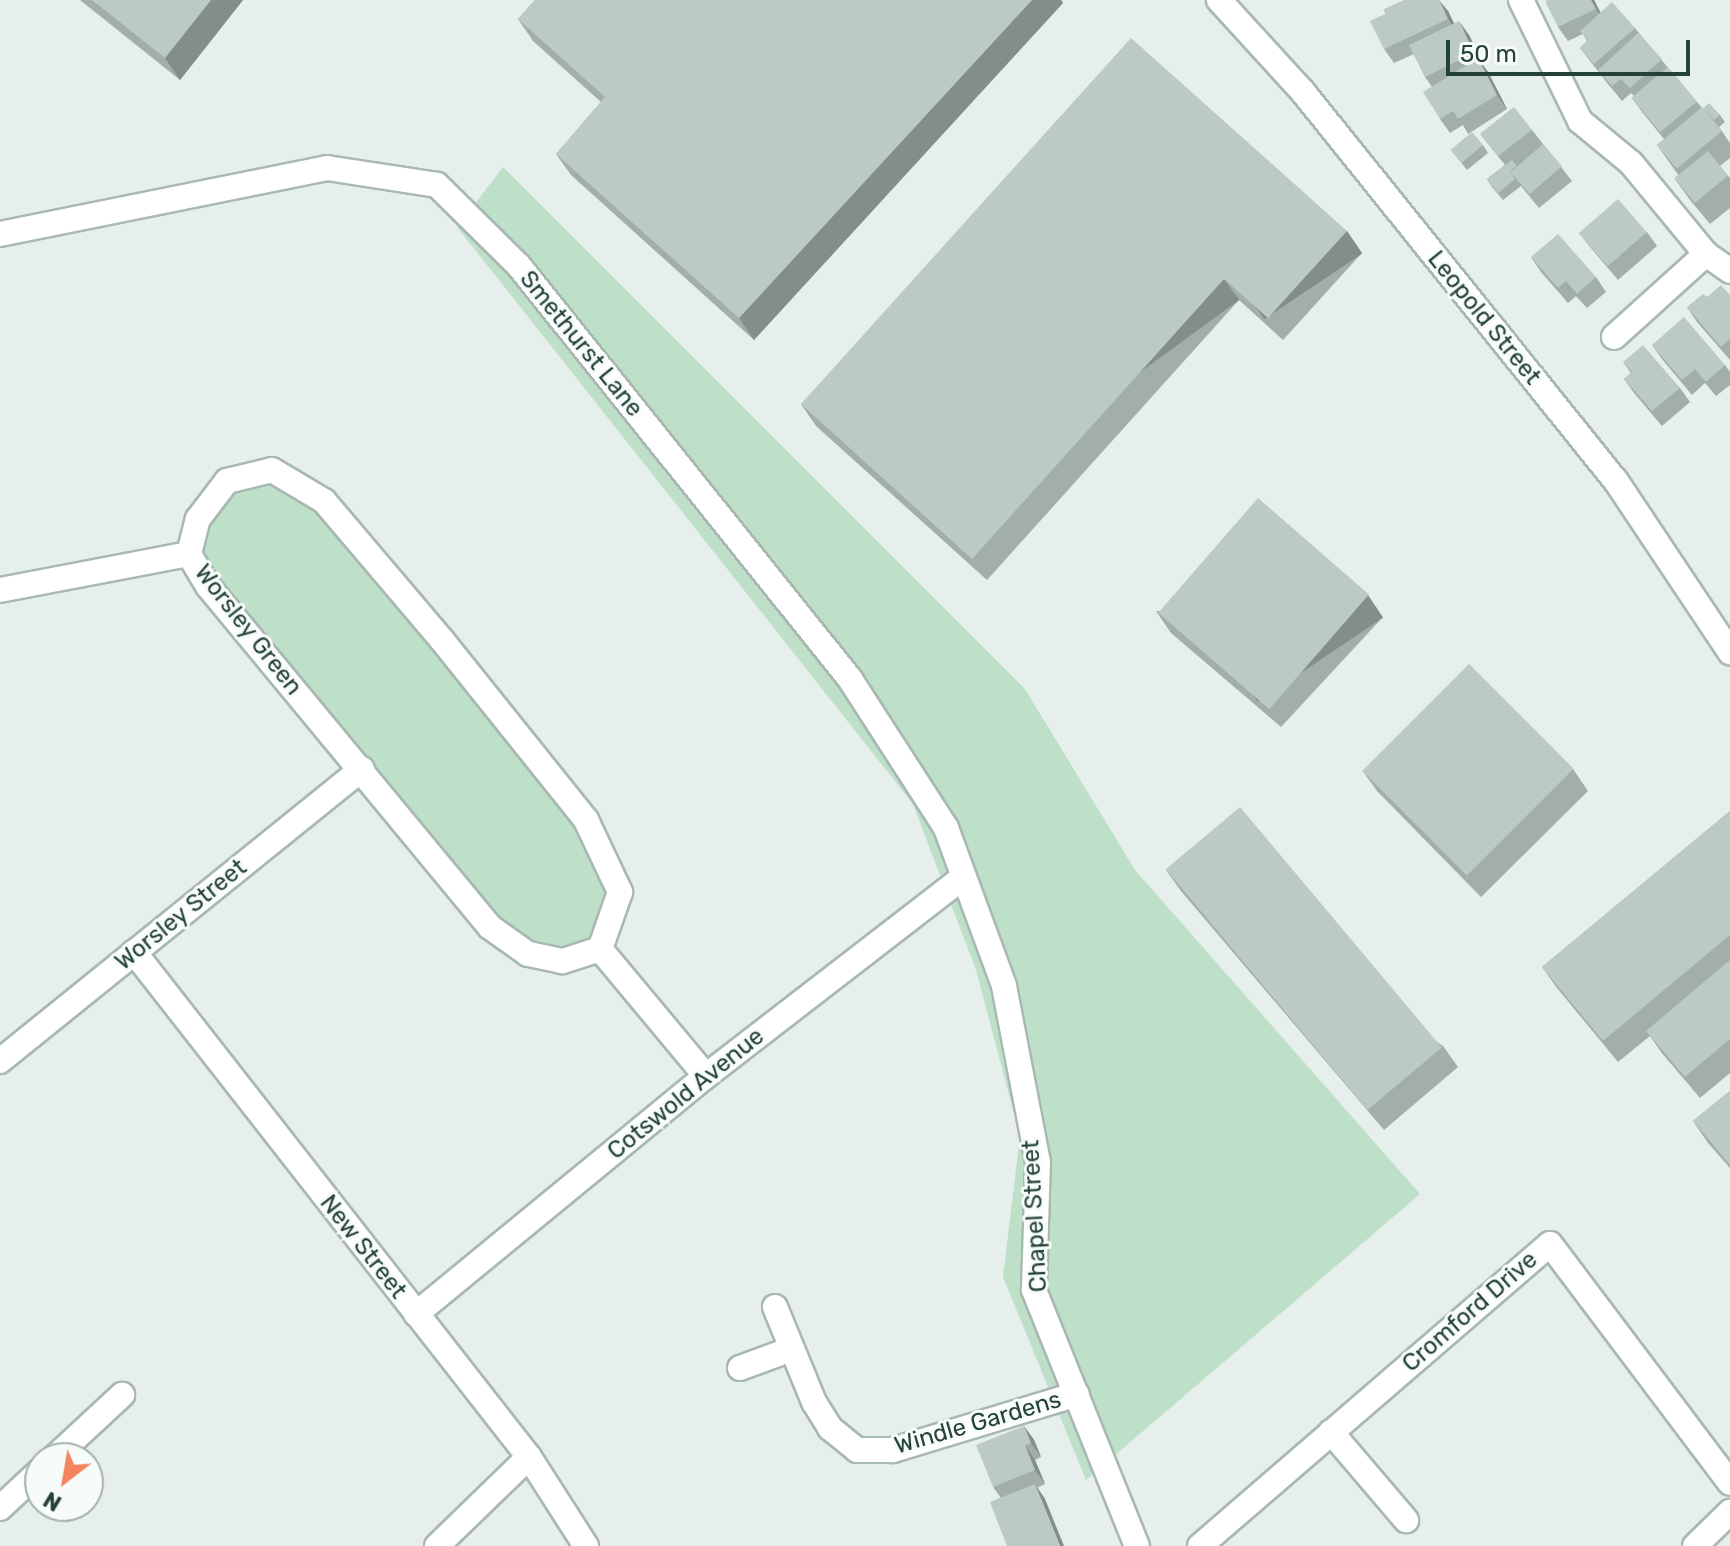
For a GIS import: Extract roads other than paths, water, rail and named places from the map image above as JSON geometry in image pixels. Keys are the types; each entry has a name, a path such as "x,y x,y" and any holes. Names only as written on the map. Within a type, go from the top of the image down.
{"street":[{"name":"Leopold Street","path":"1219,0 1303,92 1616,481 1730,652"},
{"path":"1521,0 1580,121 1631,163 1706,254 1730,271"},
{"name":"Smethurst Lane","path":"0,234 327,168 437,185 519,266 850,679 946,828 961,879"},
{"path":"1614,337 1706,254"},
{"name":"Worsley Green","path":"272,470 324,501 586,820 620,892 600,949 562,961 528,954 490,927 208,586 189,554 198,519 227,481 272,470"},
{"path":"0,590 189,554"},
{"name":"Worsley Street","path":"0,1061 362,769"},
{"name":"Cotswold Avenue","path":"416,1314 706,1076 961,879"},
{"name":"Chapel Street","path":"961,879 1004,986 1038,1162 1034,1290 1137,1546"},
{"path":"600,949 706,1076"},
{"name":"New Street","path":"134,952 529,1457 586,1546"},
{"name":"Cromford Drive","path":"1200,1546 1550,1244 1730,1483"},
{"name":"Windle Gardens","path":"775,1307 830,1428 857,1450 893,1450 1077,1394"},
{"path":"740,1368 792,1349"},
{"path":"71,1442 122,1395"},
{"path":"1331,1432 1406,1520"},
{"path":"437,1546 529,1457"},
{"path":"0,1508 24,1486"},
{"path":"1695,1546 1730,1512"}]}
